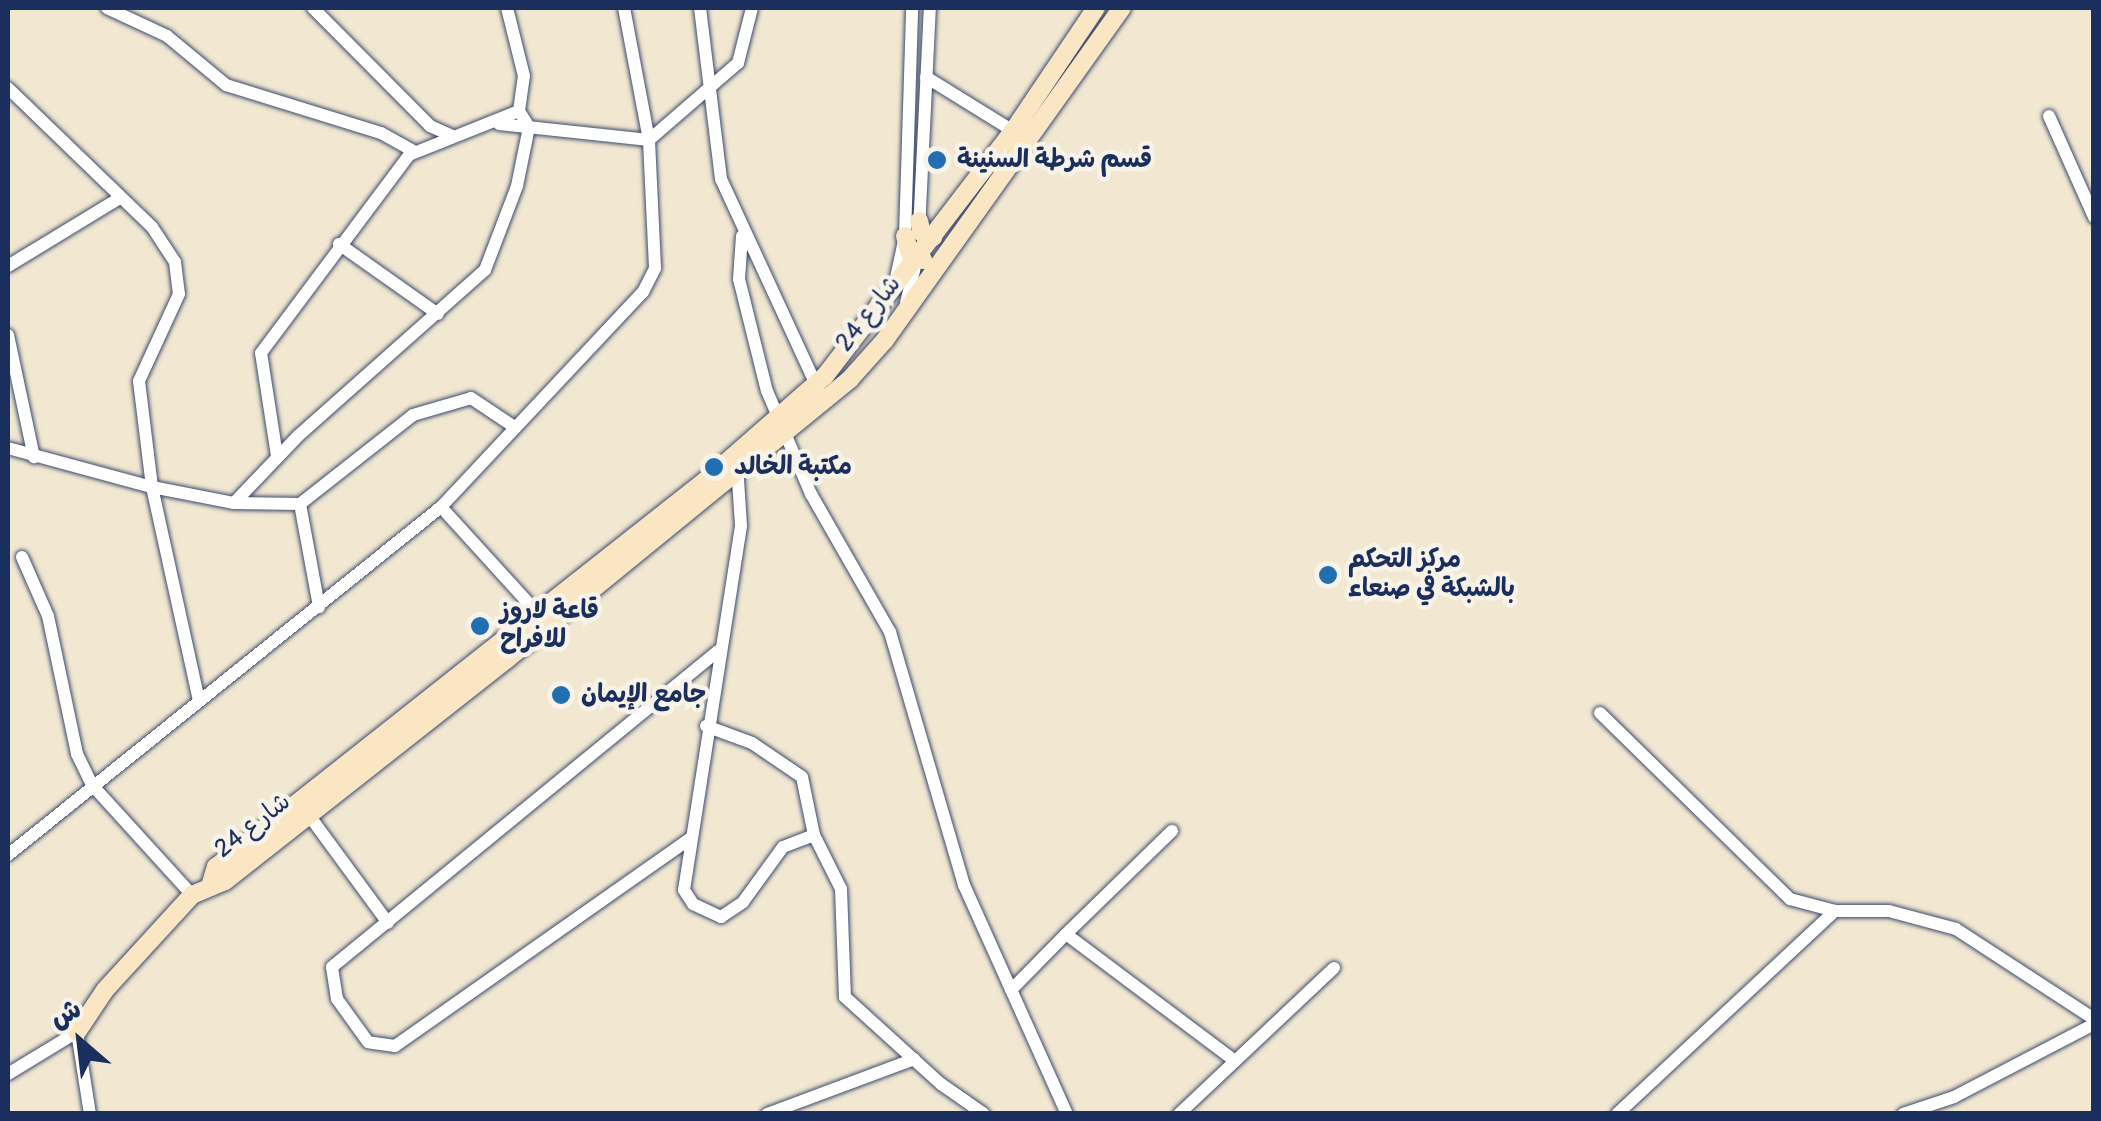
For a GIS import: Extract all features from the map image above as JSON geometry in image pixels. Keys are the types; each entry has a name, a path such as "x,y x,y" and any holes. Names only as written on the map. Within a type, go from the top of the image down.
{"street":[{"path":"108,8 167,36 226,86 382,133 415,152"},
{"path":"314,8 430,126 452,136"},
{"path":"234,503 276,456 484,270 518,186 529,127 520,111 524,76 508,8"},
{"path":"8,855 441,507 643,292 655,268 649,140 624,8"},
{"path":"700,8 721,179 742,236 772,282 824,402"},
{"path":"499,124 649,140 738,64 752,8"},
{"path":"901,316 916,260 912,8"},
{"path":"893,290 904,236 915,213 930,78 930,8"},
{"name":"شارع 24","path":"781,425 824,402 901,316 941,243 1096,8"},
{"name":"شارع 24","path":"211,884 225,880 308,814 781,425 916,260 941,243 1122,8"},
{"path":"914,72 1013,130"},
{"path":"8,88 152,226 175,262 179,294 139,381 152,487 200,701"},
{"path":"276,456 261,352 339,244 415,152 452,136 499,124 520,111"},
{"path":"2049,116 2094,217"},
{"path":"8,266 120,198"},
{"path":"915,213 922,233 941,243"},
{"path":"742,236 739,280 781,425 811,494 890,632 927,776 964,885 1067,1114"},
{"path":"904,236 916,260"},
{"path":"339,244 438,314"},
{"path":"8,335 34,457"},
{"path":"8,448 152,487 234,503 300,504 413,416 471,398 513,426"},
{"path":"736,464 741,526 706,726 684,890 693,904 721,917 743,902 783,847 814,835"},
{"path":"300,504 319,606"},
{"path":"441,507 544,620"},
{"path":"22,558 48,616 77,754 92,784 192,895"},
{"name":"شارع 24","path":"211,884 216,867 544,620"},
{"path":"691,838 395,1046 368,1042 336,999 332,967 718,651"},
{"path":"1600,713 1790,899 1835,911 1889,910 1956,929 2094,1022 1954,1097 1904,1114"},
{"path":"706,726 752,743 802,776 814,835 841,889 845,998 984,1114"},
{"path":"308,814 388,923"},
{"path":"1010,990 1172,831"},
{"path":"8,1074 77,1032 104,990 192,895 211,884"},
{"path":"1617,1114 1835,911"},
{"path":"1066,934 1235,1061"},
{"path":"1180,1114 1334,968"},
{"path":"77,1032 90,1114"},
{"path":"767,1114 914,1059"},
{"path":"1954,1097 1960,1114"}],"place":[{"name":"قسم شرطة السنينة","path":"937,160"},
{"name":"مكتبة الخالد","path":"714,467"},
{"name":"مركز التحكم بالشبكة في صنعاء","path":"1328,575"},
{"name":"قاعة لاروز للافراح","path":"480,626"},
{"name":"جامع الإيمان","path":"561,695"}]}
